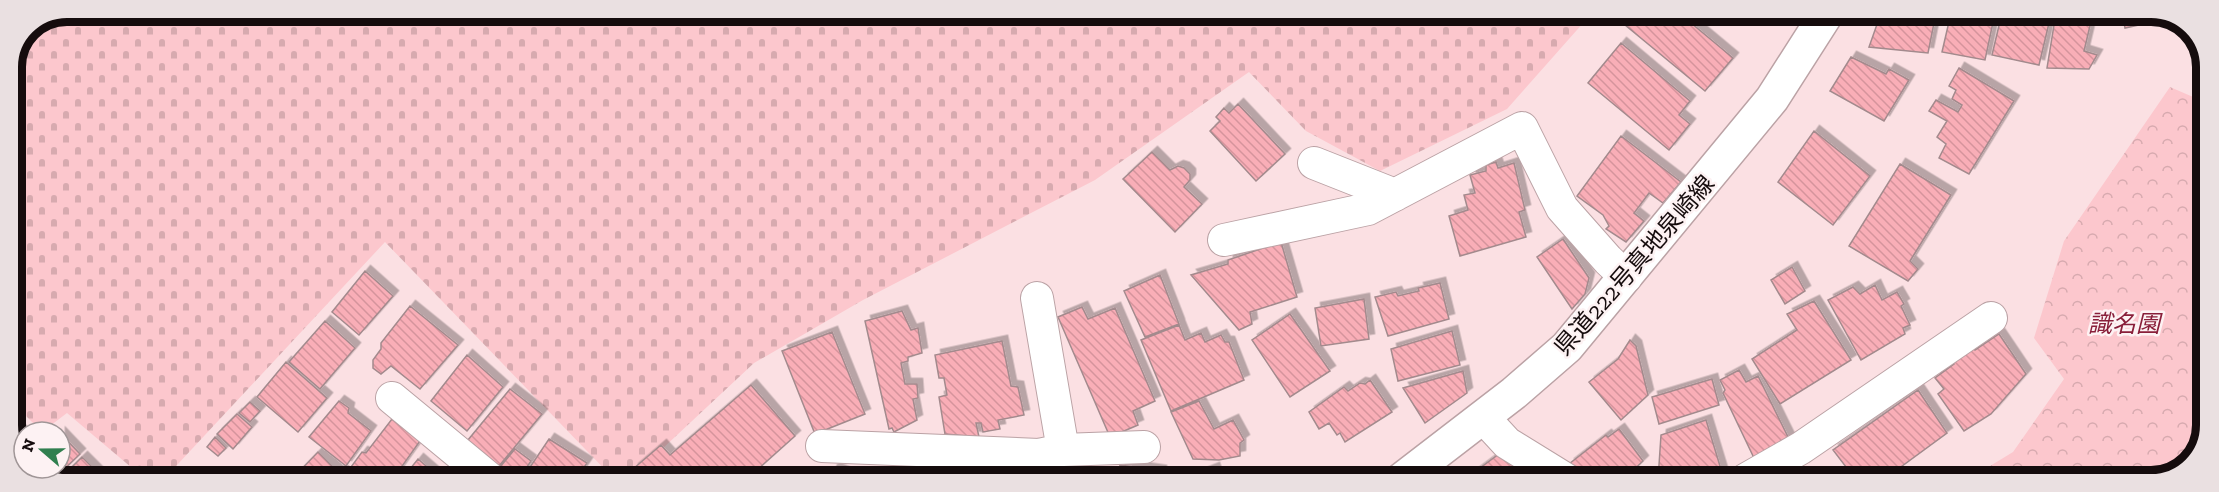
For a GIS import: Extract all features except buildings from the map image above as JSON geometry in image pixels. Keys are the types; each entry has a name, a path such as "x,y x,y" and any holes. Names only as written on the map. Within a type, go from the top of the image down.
{"main road":[{"name":"県道222号真地泉崎線","path":"1414,470 1514,393 1567,347 1772,99 1821,22"}],"street":[{"path":"1224,240 1368,209 1522,128 1562,208 1626,277"},
{"path":"1314,163 1395,195"},
{"path":"1037,298 1044,461"},
{"path":"1762,470 1801,448 1991,318"},
{"path":"392,398 479,470"},
{"path":"1483,417 1507,443 1551,470"},
{"path":"822,446 1044,461 1144,447"}],"green space":[{"path":"1584,22 1507,109 1380,171 1306,131 1249,72 1095,180 863,300 754,363 640,470 605,470 385,242 172,470 134,470 67,413 58,420 30,420 23,413 22,67 30,42 42,30 58,23"},
{"name":"識名園","path":"2170,87 2196,98 2196,434 2191,447 2174,464 2152,470 1983,470 2013,452 2064,379 2034,338 2064,241"}]}
